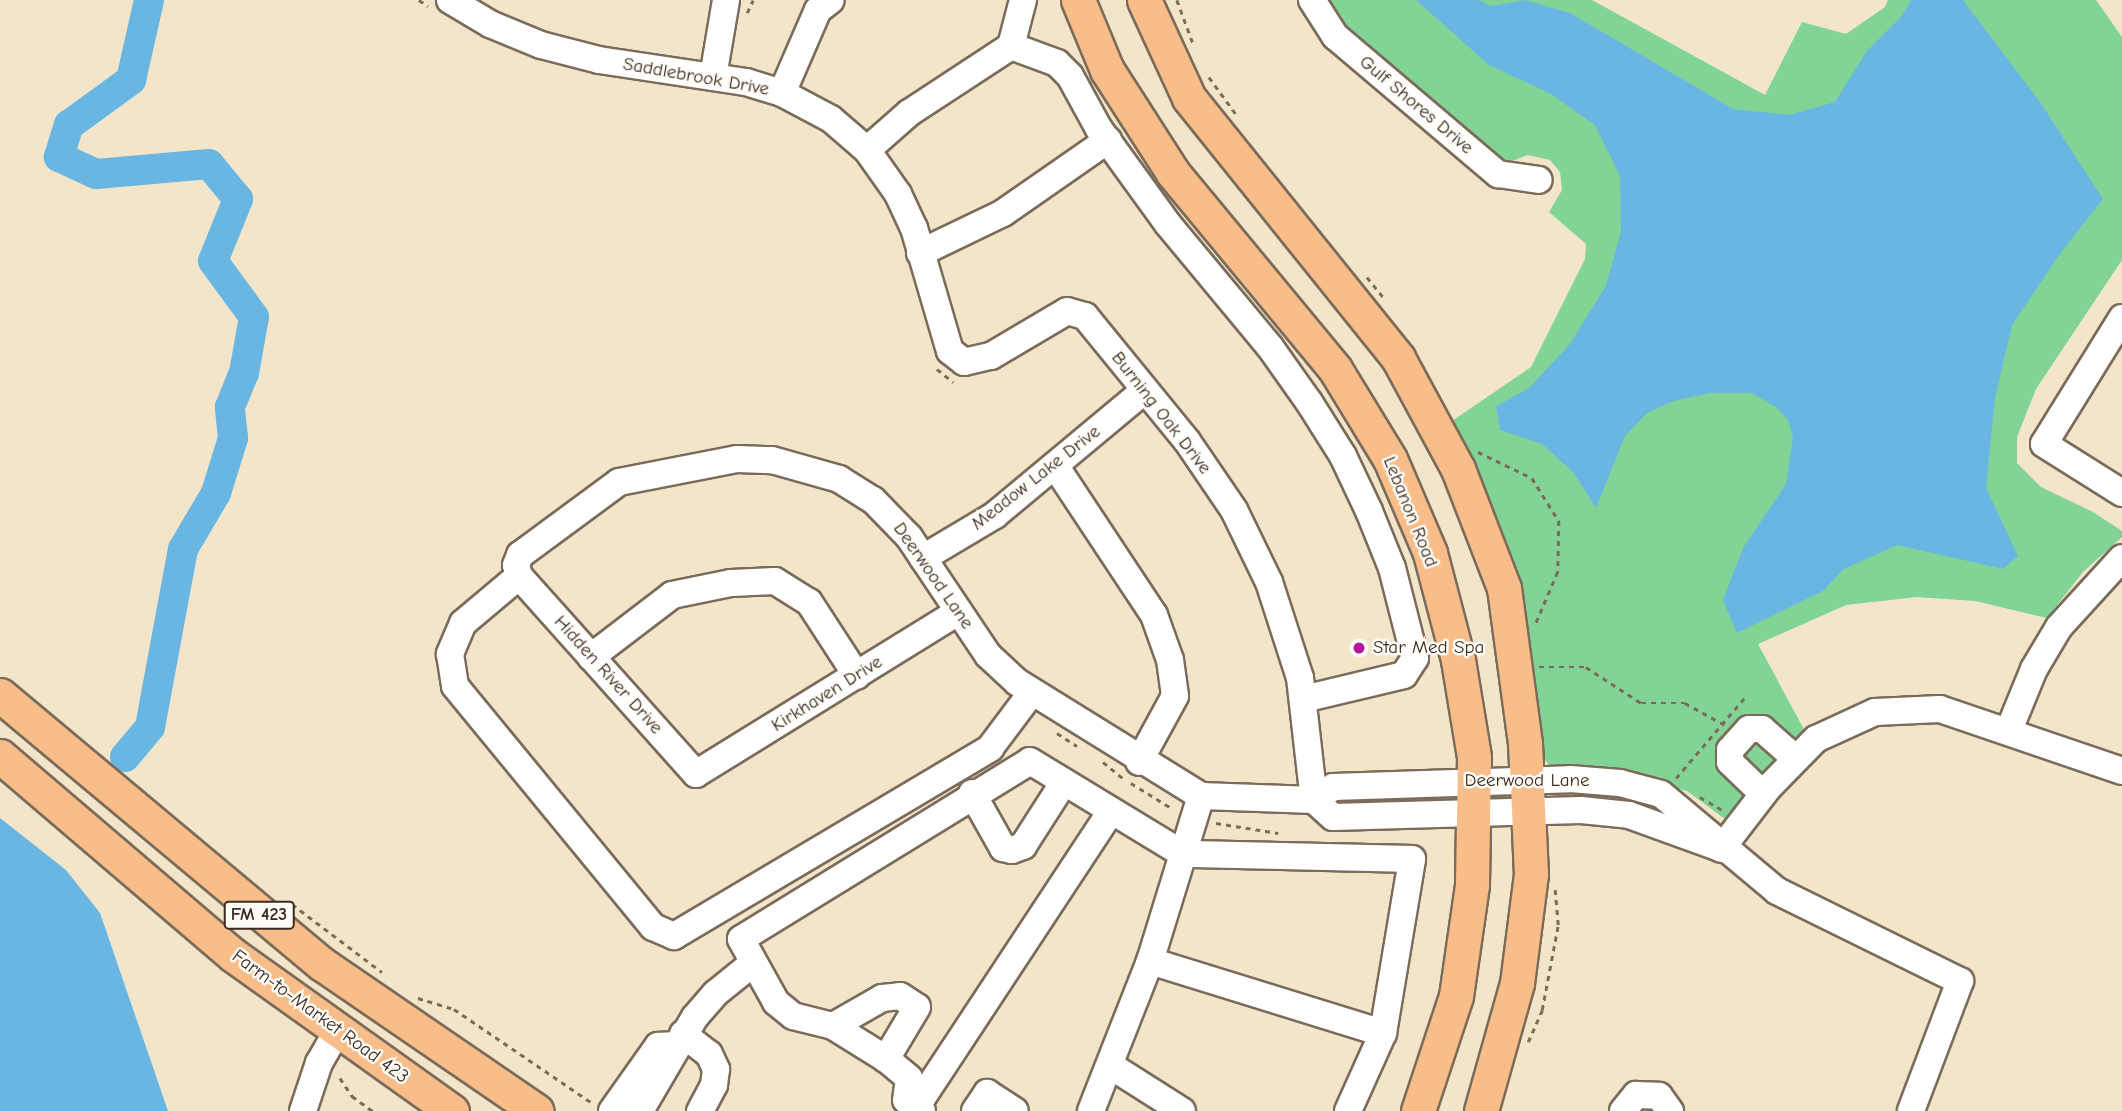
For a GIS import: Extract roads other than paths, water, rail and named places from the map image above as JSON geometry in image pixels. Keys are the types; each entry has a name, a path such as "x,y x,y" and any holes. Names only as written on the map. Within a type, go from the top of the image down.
{"main road":[{"name":"Lebanon Road","path":"1077,0 1107,70 1173,173 1335,369 1390,459 1430,553 1451,633 1474,757 1472,885 1456,996 1418,1111"},
{"path":"1143,0 1189,99 1398,358 1458,469 1504,587 1527,780 1531,874 1517,983 1481,1111"},
{"name":"FM 423","path":"0,695 311,956 537,1111"},
{"name":"Farm-to-Market Road 423","path":"0,756 233,955 337,1032 452,1111"}],"street":[{"path":"713,77 726,0"},
{"path":"782,93 818,10 831,0"},
{"path":"867,150 909,113 1011,46 1023,0"},
{"name":"Gulf Shores Drive","path":"1312,0 1335,36 1498,174 1539,180"},
{"name":"Saddlebrook Drive","path":"444,6 541,45 599,60 713,77 782,93 831,119 867,150 898,194 920,253 950,351 962,373 1067,311 1078,311"},
{"path":"1011,46 1057,63 1070,76 1108,140 1167,223 1270,347 1343,456 1392,568 1415,658 1404,675 1303,699"},
{"path":"920,253 1003,213 1108,140"},
{"name":"Burning Oak Drive","path":"1078,311 1187,441 1234,510 1269,582 1303,699 1314,800"},
{"path":"2122,318 2044,444 2122,493"},
{"name":"Meadow Lake Drive","path":"923,558 995,515 1056,467 1144,391"},
{"name":"Deerwood Lane","path":"519,576 520,555 619,482 737,458 772,460 839,479 892,516 988,655 1032,692 1139,762 1200,796 1314,800 1333,787 1527,780 1620,783 1661,794 1686,811 1721,849 1805,908 1960,981 1911,1111"},
{"path":"1056,467 1154,615 1170,660 1175,696 1139,762"},
{"path":"2009,730 2034,669 2059,627 2122,558"},
{"path":"519,576 463,624 450,654 455,686 653,927 674,936 990,748 1032,692"},
{"name":"Hidden River Drive","path":"519,576 696,774"},
{"path":"592,657 672,595 731,583 775,581 809,602 857,676"},
{"name":"Kirkhaven Drive","path":"696,774 958,612"},
{"path":"1721,849 1763,794 1816,739 1875,712 1940,709 2009,730 2122,771"},
{"path":"1763,794 1730,762 1731,730 1762,729 1796,759"},
{"path":"1111,811 919,1109 906,1100 909,1078 886,1059 833,1027 793,1016 776,1002 741,939 972,793 1030,761 1183,854 1412,859 1383,1033 1348,1111"},
{"path":"972,793 1003,848 1012,850 1023,846 1064,782"},
{"path":"1091,1111 1111,1066 1150,961 1200,796"},
{"name":"Deerwood Lane","path":"1314,800 1333,817 1528,813 1629,815 1721,849"},
{"path":"1150,961 1383,1033"},
{"path":"640,1111 673,1060 679,1039 716,993 753,963"},
{"path":"833,1027 892,994 918,1007 886,1059"},
{"path":"303,1111 319,1063 337,1032"},
{"path":"605,1109 658,1046 679,1039 709,1054 716,1069 714,1085 700,1111"},
{"path":"1111,1066 1182,1111"},
{"path":"975,1111 987,1093 1015,1111"},
{"path":"1623,1111 1636,1095 1660,1096 1670,1111"}],"water":[{"path":"1416,0 1479,0 1491,6 1525,0 1570,13 1733,109 1789,115 1835,102 1867,51 1902,16 1911,0 1963,0 2040,102 2103,199 2059,255 2012,325 1995,398 1986,488 2018,556 2003,569 1897,545 1844,569 1823,591 1737,633 1723,600 1743,548 1786,484 1793,437 1788,420 1776,407 1752,393 1710,393 1673,401 1647,413 1625,436 1596,508 1573,472 1542,444 1500,430 1496,406 1529,388 1570,344 1606,286 1621,231 1620,176 1595,125 1551,94 1489,65"},
{"path":"0,818 66,870 100,913 168,1111 0,1111"}],"waterway":[{"path":"125,757 150,727 183,549 216,493 233,438 230,407 244,373 254,317 213,261 238,199 209,164 96,174 59,157 69,125 131,80 149,0"}],"place":[{"name":"Star Med Spa","path":"1359,648"}]}
